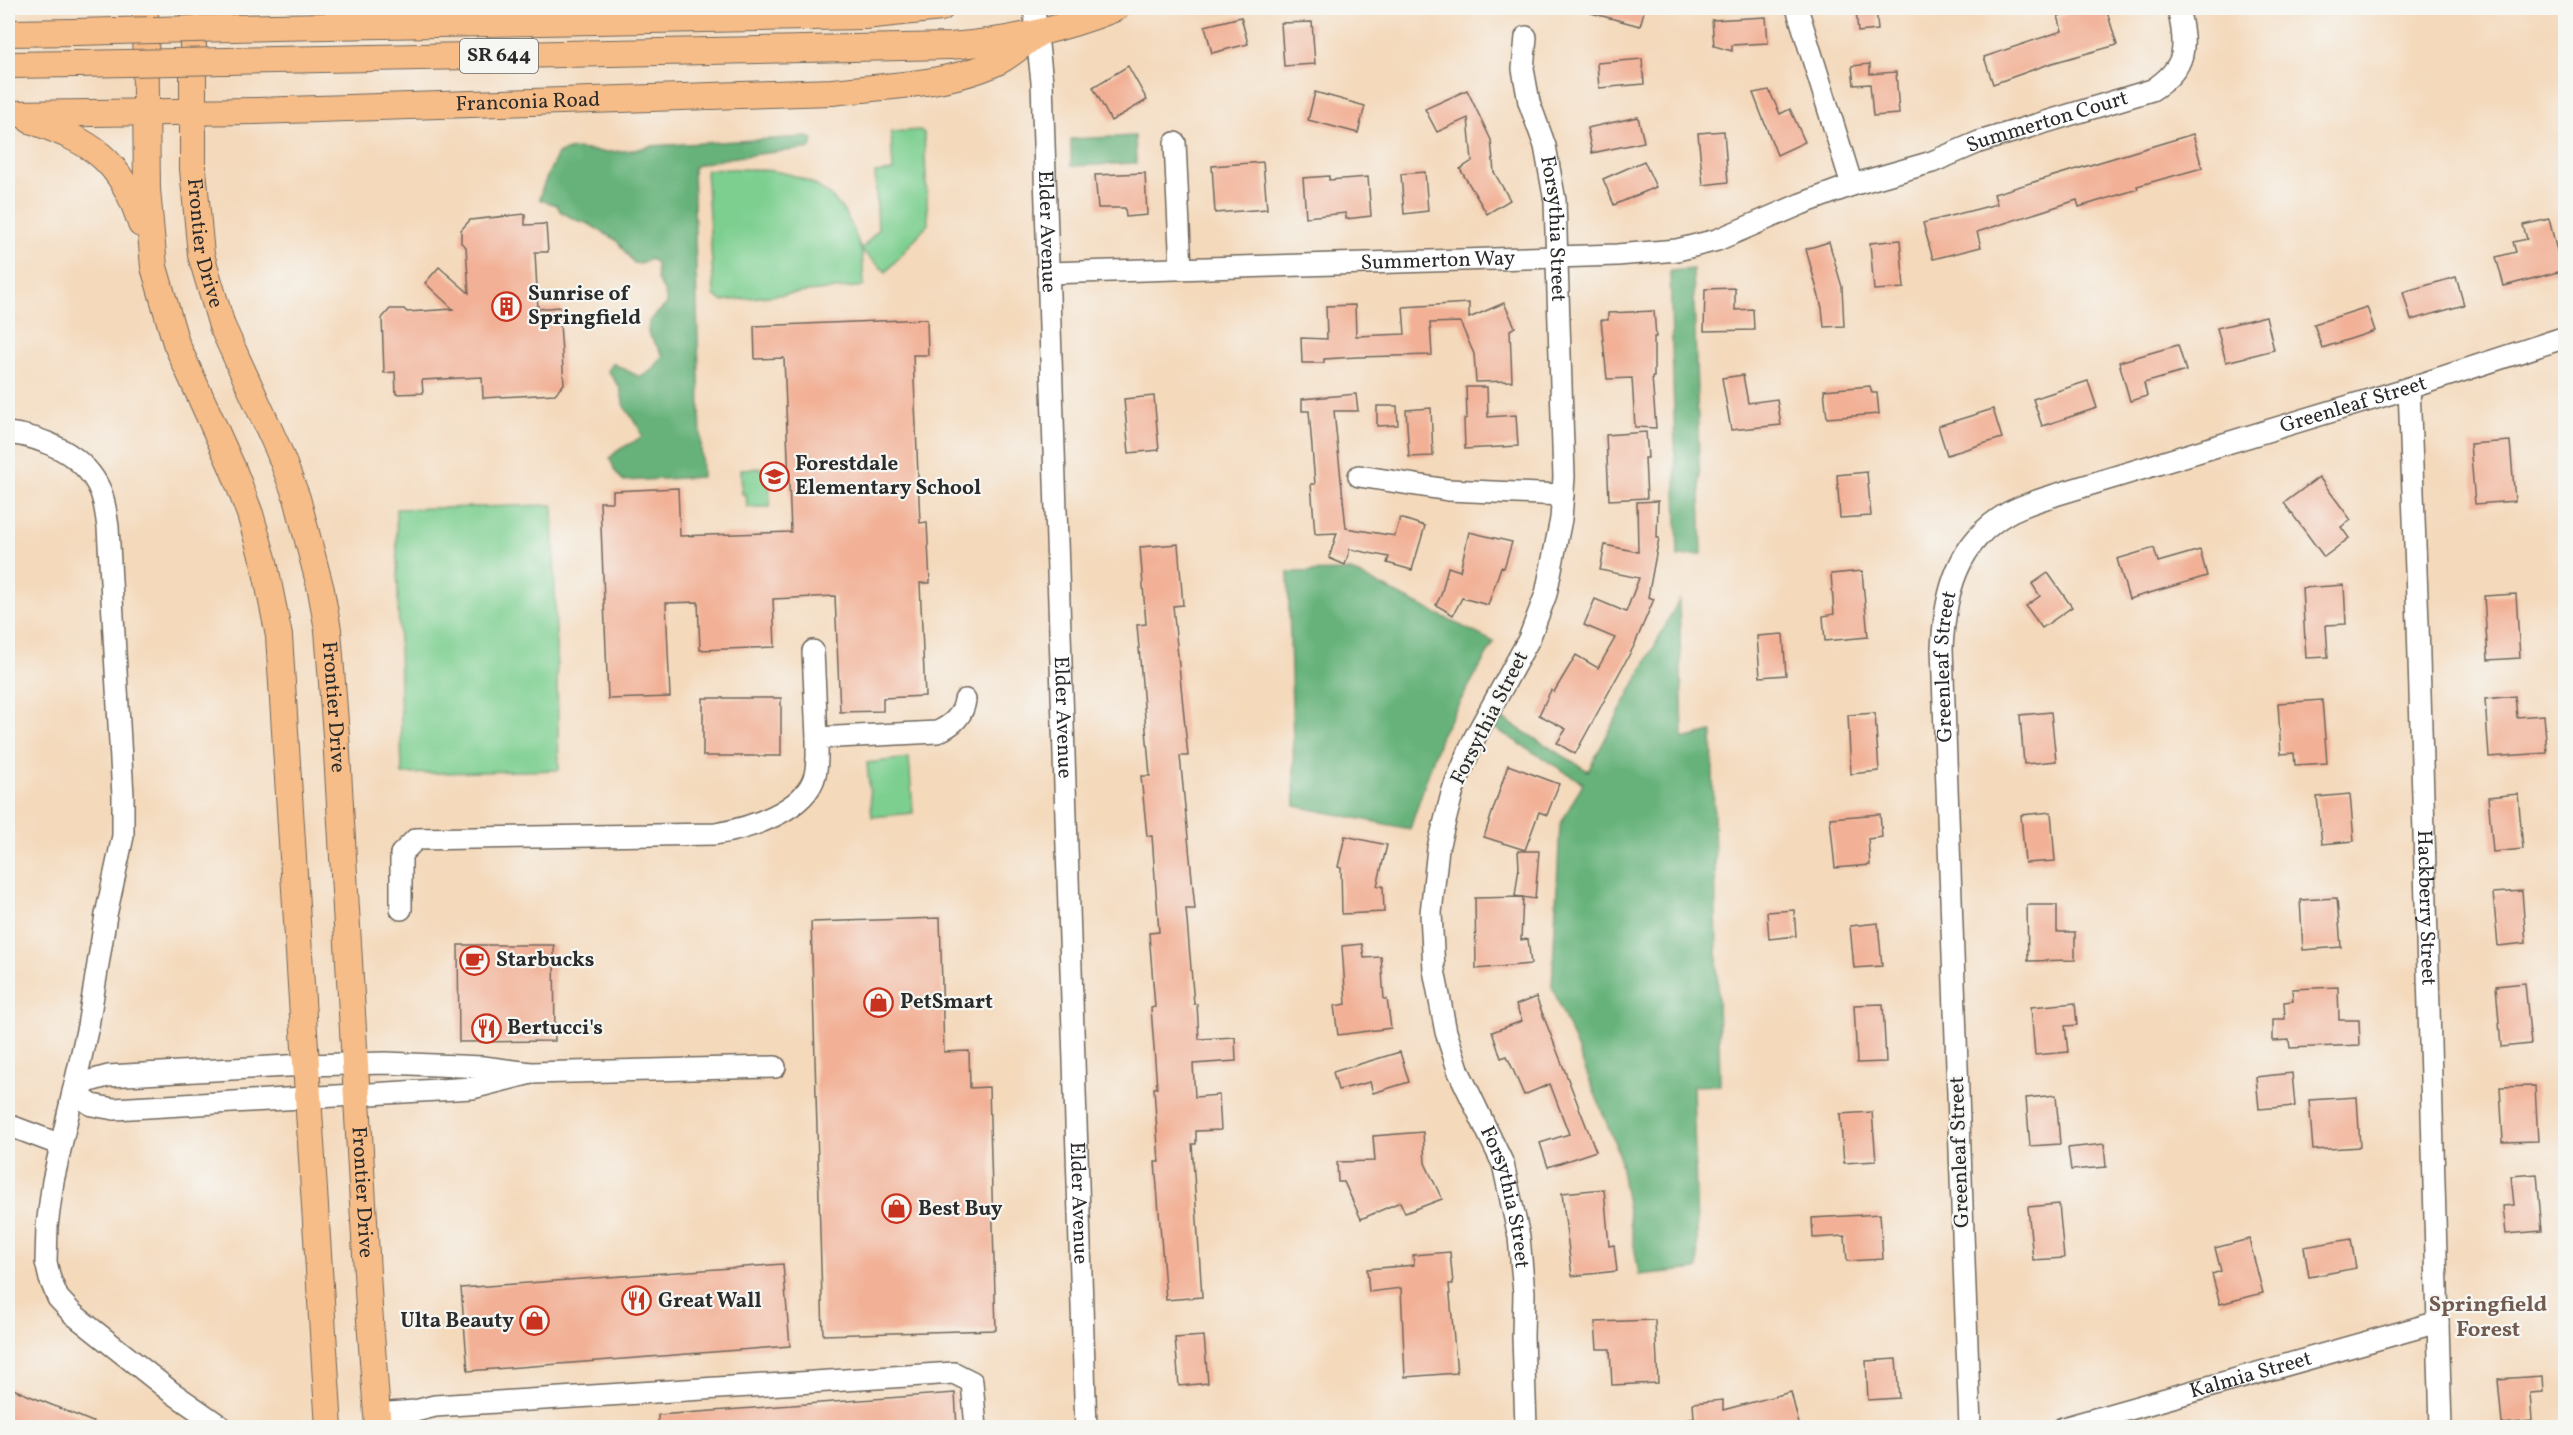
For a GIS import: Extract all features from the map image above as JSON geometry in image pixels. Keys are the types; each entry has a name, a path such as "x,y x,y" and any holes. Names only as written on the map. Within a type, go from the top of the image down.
{"main road":[{"path":"145,8 147,189 153,267"},
{"name":"Frontier Drive","path":"193,8 196,216 201,255 222,326 297,498 321,590 334,696 378,1421"},
{"name":"SR 644","path":"8,33 864,16 941,8"},
{"name":"Franconia Road","path":"8,65 882,49 972,44 1036,34 1116,8"},
{"name":"Franconia Road","path":"10,114 194,112 832,92 923,82 967,72 999,61 1036,34"},
{"path":"10,114 80,140 108,161 131,193 176,343 233,469 250,514 273,600 285,703 305,1065 329,1428"}],"street":[{"name":"Elder Avenue","path":"1034,8 1042,82 1086,1428"},
{"path":"1797,8 1852,185"},
{"name":"Summerton Court","path":"1852,185 1932,162 1980,142 2152,90 2171,78 2179,63 2183,44 2178,8"},
{"name":"Forsythia Street","path":"1526,37 1523,69 1529,102 1545,146 1552,176 1557,257 1563,495 1556,553 1546,594 1529,639 1475,737 1453,790 1437,849 1431,913 1434,970 1446,1032 1459,1072 1503,1164 1519,1237 1524,1293 1526,1428"},
{"path":"1175,144 1181,269"},
{"name":"Summerton Way","path":"1048,273 1557,257 1677,250 1706,244 1852,185"},
{"name":"Greenleaf Street","path":"1970,1428 1942,648 1947,598 1954,574 1967,549 1987,528 2020,507 2409,388 2565,337"},
{"name":"Hackberry Street","path":"2409,388 2418,623 2440,1428"},
{"path":"8,433 29,437 70,454 89,471 100,491 108,527 123,795 123,836 112,880 88,1026 49,1207 46,1262 50,1280 58,1298 73,1314 161,1384 223,1428"},
{"path":"1359,476 1448,490 1563,495"},
{"path":"401,909 401,854 416,839 715,834 738,830 785,810 808,789 814,777 817,738 813,651"},
{"path":"817,738 937,732 953,723 965,700"},
{"path":"73,1092 90,1081 108,1076 305,1065 423,1063 531,1073 775,1067"},
{"path":"73,1092 92,1105 114,1109 472,1088 531,1073"},
{"path":"8,1125 61,1145"},
{"name":"Kalmia Street","path":"2063,1428 2438,1322"},
{"path":"378,1421 435,1406 954,1373 972,1382 976,1428"}],"green space":[{"path":"920,130 924,133 928,224 886,272 862,251 864,286 722,301 714,295 706,170 743,169 780,172 814,184 842,209 851,224 861,250 878,230 875,173 893,171 891,132"},
{"path":"1135,136 1136,163 1071,166 1071,139"},
{"path":"807,137 813,139 811,148 730,158 700,164 693,168 702,477 623,481 615,471 610,458 617,451 642,436 624,406 620,388 608,371 612,363 640,377 651,371 658,362 663,355 648,333 649,321 667,304 665,293 657,279 656,263 650,259 641,264 634,263 616,240 560,211 557,205 540,200 544,184 558,154 575,149 616,152 650,146"},
{"path":"1693,269 1702,554 1678,557 1670,271"},
{"path":"769,468 770,507 747,507 746,494 742,494 741,469"},
{"path":"553,505 559,770 402,774 396,509"},
{"path":"1351,571 1494,642 1441,735 1410,829 1295,806 1288,572"},
{"path":"1679,600 1683,739 1712,732 1720,1085 1693,1086 1698,1269 1639,1275 1618,1151 1552,986 1560,825 1583,783 1493,727 1498,716 1588,771"},
{"path":"909,758 913,813 872,817 867,763"}],"building":[{"path":"1592,8 1645,8 1640,26 1591,13"},
{"path":"1876,8 1878,30 1858,32 1856,9"},
{"path":"2089,8 2106,8 2117,45 2052,63 1993,84 1984,57 2062,31 2058,16"},
{"path":"1241,17 1248,44 1212,53 1205,26"},
{"path":"1766,17 1768,43 1732,45 1732,51 1714,46 1712,20"},
{"path":"1312,22 1315,64 1284,66 1281,23"},
{"path":"1642,59 1644,84 1599,88 1597,63"},
{"path":"1870,64 1870,74 1896,72 1899,114 1873,116 1870,84 1854,85 1852,66"},
{"path":"1128,66 1147,100 1111,121 1093,87"},
{"path":"1467,90 1491,140 1494,172 1510,200 1487,214 1460,169 1472,161 1468,118 1437,132 1425,109"},
{"path":"1769,90 1780,114 1790,109 1805,142 1777,155 1753,93"},
{"path":"1315,92 1365,106 1358,133 1308,120"},
{"path":"1638,117 1644,142 1592,153 1587,128"},
{"path":"1724,131 1728,182 1703,185 1698,133"},
{"path":"2193,134 2202,168 2137,186 2138,189 2079,207 2077,200 1977,232 1981,247 1933,259 1923,223 1997,204 1994,194"},
{"path":"1644,161 1656,187 1614,205 1603,179"},
{"path":"1263,162 1267,209 1215,213 1212,166"},
{"path":"1425,172 1428,211 1404,214 1401,174"},
{"path":"1145,173 1147,215 1126,217 1125,208 1098,208 1095,175"},
{"path":"1329,176 1329,180 1368,177 1371,216 1346,219 1346,213 1306,217 1303,178"},
{"name":"Sunrise of Springfield","path":"525,214 525,225 546,224 548,252 535,252 538,309 559,307 564,312 565,319 560,323 564,384 555,394 483,398 482,377 422,380 423,393 396,394 395,372 384,373 382,318 390,309 404,309 407,312 453,309 425,283 439,267 469,293 466,247 461,243 461,230 470,220"},
{"path":"2549,219 2562,271 2504,286 2496,257 2516,252 2513,242 2527,239 2523,225"},
{"path":"1900,240 1904,288 1874,290 1870,243"},
{"path":"1829,242 1842,287 1844,326 1824,327 1822,308 1806,249"},
{"path":"2456,277 2464,305 2411,320 2403,292"},
{"path":"1735,288 1735,310 1753,309 1754,330 1704,331 1705,289"},
{"path":"1469,303 1469,318 1504,303 1515,327 1510,330 1512,381 1476,382 1474,354 1460,322 1430,323 1432,355 1324,359 1324,363 1302,363 1301,338 1327,339 1326,306 1355,305 1356,336 1405,334 1403,307"},
{"path":"2367,307 2375,331 2322,348 2314,324"},
{"path":"1654,311 1656,337 1654,337 1654,377 1652,377 1656,428 1635,427 1632,378 1607,379 1601,320 1608,320 1608,313"},
{"path":"2266,316 2274,350 2226,362 2217,328"},
{"path":"927,319 928,355 913,355 920,523 927,522 930,583 920,583 925,696 883,698 883,711 840,712 835,596 773,599 775,647 700,650 698,602 666,603 670,697 608,699 600,502 613,502 613,491 678,488 680,536 791,532 784,358 755,359 754,326"},
{"path":"2178,345 2186,371 2144,383 2147,396 2130,401 2119,362"},
{"path":"1743,375 1748,403 1777,399 1781,425 1731,430 1722,378"},
{"path":"2088,381 2097,408 2042,426 2033,399"},
{"path":"1870,386 1872,393 1877,393 1879,414 1827,418 1824,390"},
{"path":"1466,387 1487,387 1488,417 1516,415 1518,446 1465,449"},
{"path":"1356,394 1358,411 1334,411 1346,528 1395,536 1400,518 1425,526 1412,570 1387,563 1389,557 1350,549 1345,565 1329,558 1337,533 1315,534 1311,484 1315,484 1309,411 1302,411 1302,399"},
{"path":"1154,396 1159,450 1129,453 1124,399"},
{"path":"1377,406 1397,406 1398,425 1377,426"},
{"path":"1431,408 1433,456 1409,457 1406,410"},
{"path":"1993,409 2002,438 1947,455 1938,426"},
{"path":"1646,432 1647,498 1609,500 1606,435"},
{"path":"2510,441 2515,501 2475,504 2470,444"},
{"path":"1867,472 1871,516 1840,518 1837,475"},
{"path":"2319,477 2351,520 2341,527 2349,538 2324,557 2284,503"},
{"path":"1658,501 1657,538 1659,538 1648,597 1654,599 1634,646 1575,754 1557,743 1566,729 1539,715 1551,690 1554,692 1576,655 1598,668 1615,638 1584,625 1595,599 1626,612 1639,578 1600,570 1605,545 1638,552 1637,502"},
{"path":"1469,532 1512,542 1488,605 1462,598 1453,615 1436,605 1448,567 1460,571"},
{"path":"1178,544 1183,605 1173,606 1188,756 1180,756 1195,909 1186,909 1194,1004 1197,1004 1199,1039 1235,1037 1236,1061 1193,1064 1195,1097 1219,1095 1221,1130 1196,1131 1196,1144 1192,1144 1202,1297 1166,1300 1155,1162 1159,1162 1154,1088 1157,1088 1151,1008 1155,1007 1149,933 1159,932 1152,836 1147,836 1141,776 1150,776 1137,625 1146,624 1140,547"},
{"path":"2154,548 2158,562 2200,550 2207,576 2129,599 2117,559"},
{"path":"1862,571 1868,637 1825,641 1823,616 1834,614 1831,574"},
{"path":"2048,573 2072,607 2042,628 2026,606 2040,596 2032,584"},
{"path":"2344,585 2346,624 2326,625 2328,657 2306,658 2302,588"},
{"path":"2516,594 2520,658 2488,660 2484,596"},
{"path":"1783,634 1786,675 1760,677 1757,636"},
{"path":"2515,696 2517,717 2544,715 2547,753 2489,757 2485,699"},
{"path":"703,698 781,698 781,756 703,756"},
{"path":"2322,700 2327,763 2295,765 2294,753 2281,754 2278,703"},
{"path":"2051,712 2056,761 2024,764 2020,715"},
{"path":"1875,713 1879,771 1851,774 1848,715"},
{"path":"1508,765 1559,784 1547,815 1539,812 1525,850 1484,837"},
{"path":"2350,794 2354,841 2322,844 2317,797"},
{"path":"2518,794 2523,849 2493,852 2488,797"},
{"path":"2051,812 2055,861 2025,863 2021,815"},
{"path":"1880,814 1882,837 1868,839 1870,865 1835,868 1830,818"},
{"path":"1345,836 1387,845 1377,886 1383,886 1384,912 1342,914 1341,868 1338,867"},
{"path":"1518,851 1539,851 1535,899 1515,896 1519,867"},
{"path":"2522,891 2526,943 2498,946 2493,893"},
{"path":"1523,897 1521,940 1528,939 1531,964 1476,969 1475,898"},
{"path":"2337,898 2341,947 2303,950 2300,900"},
{"path":"2027,905 2057,905 2057,932 2075,932 2075,960 2028,961"},
{"path":"1794,910 1796,936 1769,939 1767,912"},
{"path":"940,918 944,1052 969,1051 970,1088 989,1087 996,1330 823,1335 811,922"},
{"path":"1878,923 1882,966 1854,968 1850,926"},
{"path":"1362,944 1364,958 1381,957 1384,999 1387,999 1391,1028 1338,1035 1334,1006 1346,1004 1342,946"},
{"path":"458,945 554,945 555,1041 459,1042"},
{"path":"2525,983 2531,1044 2501,1047 2496,986"},
{"path":"2338,987 2339,1020 2359,1020 2360,1045 2290,1048 2289,1040 2273,1041 2273,1019 2285,1019 2284,1002 2293,1001 2292,989"},
{"path":"1536,997 1596,1151 1548,1167 1540,1143 1569,1134 1550,1084 1524,1095 1507,1056 1501,1058 1492,1032 1522,1021 1516,1005"},
{"path":"2075,1003 2077,1025 2065,1026 2068,1052 2035,1055 2031,1007"},
{"path":"1883,1004 1886,1062 1857,1063 1854,1005"},
{"path":"1400,1052 1409,1082 1373,1093 1370,1082 1338,1090 1333,1072"},
{"path":"2292,1073 2295,1106 2259,1109 2256,1077"},
{"path":"2535,1086 2538,1141 2503,1142 2500,1087"},
{"path":"2056,1095 2060,1144 2030,1146 2026,1098"},
{"path":"2357,1097 2360,1147 2313,1150 2309,1100"},
{"path":"1872,1112 1876,1161 1844,1163 1840,1114"},
{"path":"1423,1132 1425,1163 1442,1199 1405,1213 1400,1202 1361,1219 1344,1182 1338,1182 1337,1162 1375,1161 1373,1136"},
{"path":"2104,1144 2106,1167 2071,1170 2068,1148"},
{"path":"2537,1174 2542,1231 2506,1234 2503,1206 2514,1205 2511,1176"},
{"path":"1604,1189 1609,1246 1614,1245 1617,1271 1572,1276 1562,1193"},
{"path":"2059,1204 2064,1258 2033,1260 2028,1207"},
{"path":"1880,1214 1883,1259 1847,1261 1845,1236 1813,1238 1812,1218"},
{"path":"2249,1239 2263,1293 2220,1304 2212,1274 2221,1271 2215,1248"},
{"path":"2351,1239 2356,1268 2309,1277 2304,1247"},
{"path":"1450,1252 1453,1284 1449,1284 1457,1373 1405,1377 1401,1288 1369,1292 1367,1269 1414,1265 1413,1255"},
{"path":"783,1264 790,1346 468,1371 461,1288"},
{"path":"1655,1320 1658,1383 1612,1385 1610,1349 1597,1349 1595,1322"},
{"path":"1204,1336 1208,1383 1179,1386 1175,1338"},
{"path":"1896,1359 1899,1398 1868,1400 1866,1361"},
{"path":"2542,1376 2543,1392 2530,1393 2532,1421 2502,1424 2498,1379"},
{"path":"8,1387 105,1427 105,1428 8,1428"},
{"path":"1791,1392 1800,1428 1678,1428 1677,1422 1694,1418 1693,1403 1723,1400 1723,1410"},
{"path":"955,1393 957,1428 658,1428 658,1415"}],"place":[{"name":"Sunrise of Springfield","path":"507,306"},
{"name":"Forestdale Elementary School","path":"774,476"},
{"name":"Starbucks","path":"475,960"},
{"name":"PetSmart","path":"879,1002"},
{"name":"Bertucci's","path":"486,1028"},
{"name":"Best Buy","path":"897,1209"},
{"name":"Great Wall","path":"637,1301"},
{"name":"Ulta Beauty","path":"535,1321"}],"district":[{"name":"Springfield Forest","path":"2488,1318"}]}
